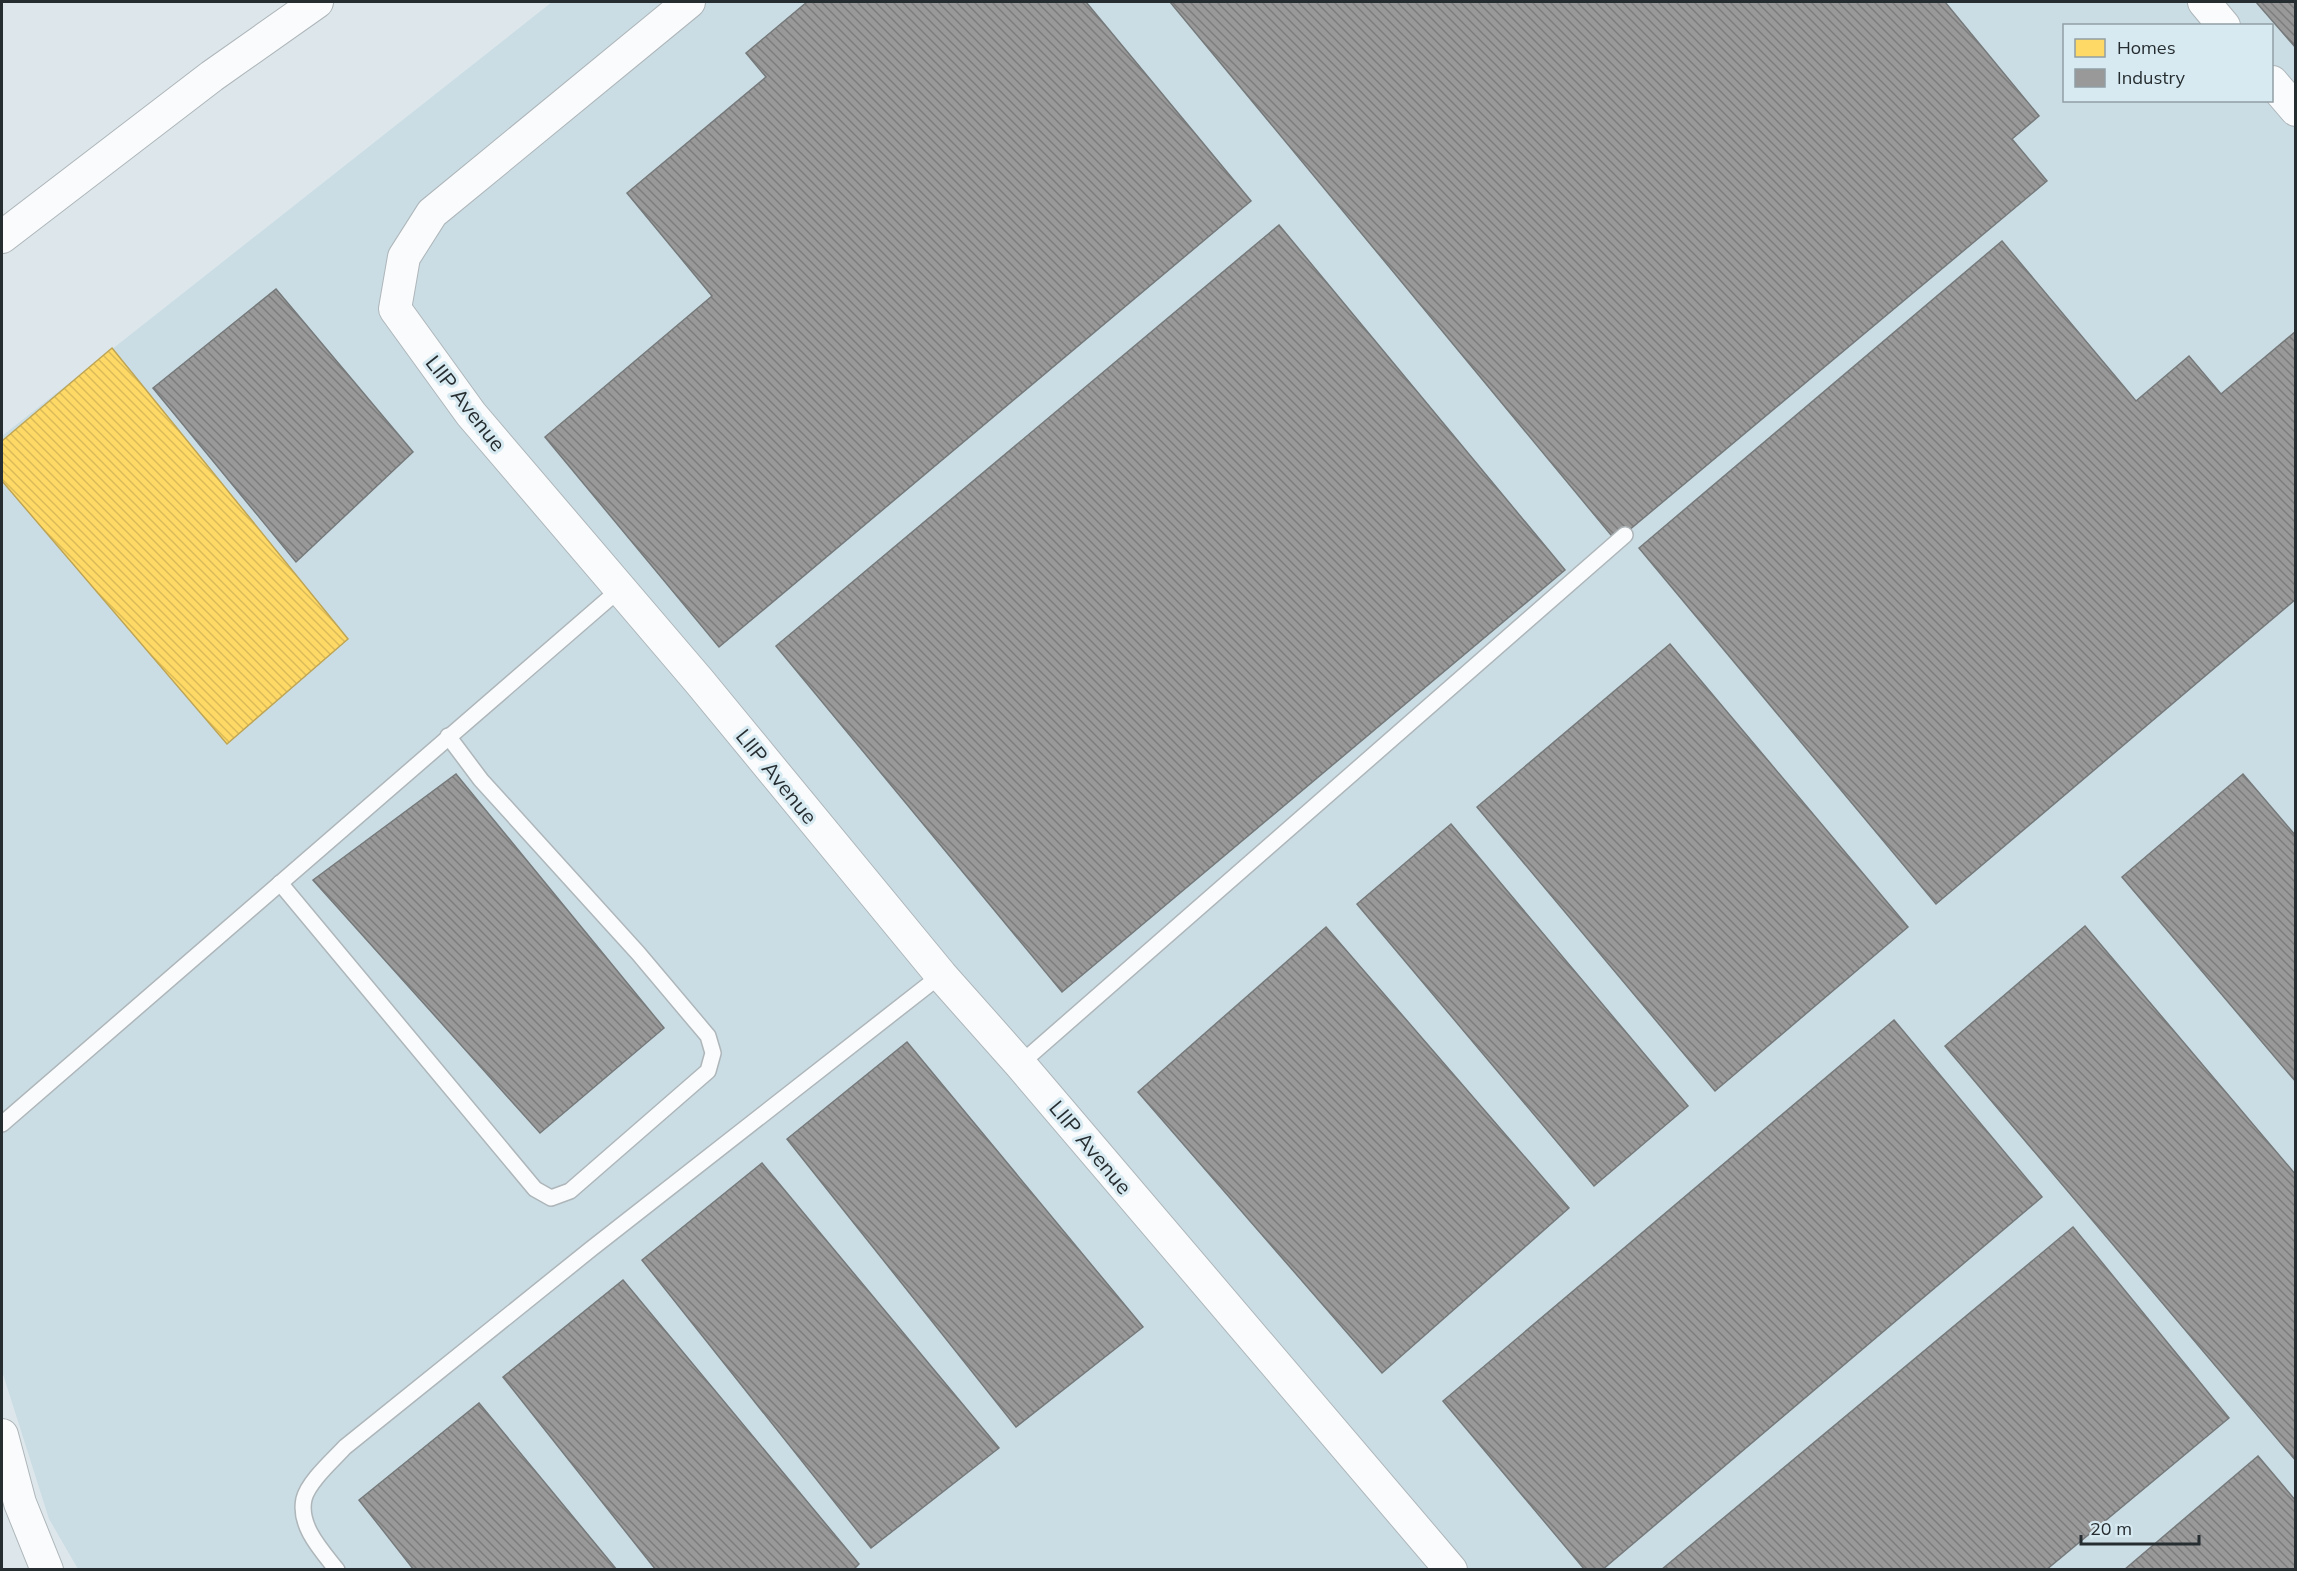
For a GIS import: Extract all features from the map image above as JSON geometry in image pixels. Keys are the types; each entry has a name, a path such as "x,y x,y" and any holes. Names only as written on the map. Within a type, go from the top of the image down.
{"street":[{"path":"2,237 212,76 317,2"},
{"name":"LIIP Avenue","path":"688,2 432,213 404,257 395,309 471,414 699,681 941,975 1020,1064 1451,1569"},
{"path":"2204,2 2222,24"},
{"path":"2273,84 2295,110"},
{"path":"2,1435 20,1503 47,1569"}],"lane":[{"path":"1020,1064 1624,535"},
{"path":"2,1124 620,589"},
{"path":"280,883 535,1189 551,1198 570,1191 700,1079 708,1071 713,1053 708,1036 638,952 481,780 448,736"},
{"path":"338,1569 317,1546 306,1522 304,1499 314,1481 345,1447 591,1249 941,975"}],"shaded area":[{"path":"552,2 2295,2 2295,1569 78,1569 49,1519 2,1371 2,436"}],"building: Homes":[{"path":"112,348 348,639 227,744 2,481 2,441"}],"building: Industry":[{"path":"807,2 1086,2 1251,201 719,647 545,437 712,296 627,193 766,77 746,53"},
{"path":"1170,2 1945,2 2039,116 2012,139 2047,181 1616,541"},
{"path":"2256,2 2296,2 2296,48"},
{"path":"1279,225 1565,570 1062,992 776,646"},
{"path":"2002,241 2136,401 2189,356 2221,394 2296,331 2296,599 1936,904 1639,548"},
{"path":"276,289 413,452 296,562 153,388"},
{"path":"1670,644 1908,927 1715,1091 1477,807"},
{"path":"456,774 664,1028 540,1133 313,880"},
{"path":"2243,774 2296,836 2296,1082 2122,877"},
{"path":"1451,824 1688,1106 1594,1186 1357,904"},
{"path":"2085,926 2296,1175 2296,1461 1945,1046"},
{"path":"1326,927 1569,1208 1382,1373 1138,1092"},
{"path":"1894,1020 2042,1197 1602,1570 1585,1570 1443,1401"},
{"path":"907,1042 1143,1327 1016,1427 787,1139"},
{"path":"762,1163 999,1448 871,1548 642,1260"},
{"path":"2073,1227 2229,1418 2046,1570 1661,1570"},
{"path":"623,1280 859,1564 853,1570 656,1570 503,1377"},
{"path":"479,1403 617,1570 414,1570 359,1500"},
{"path":"2258,1456 2296,1501 2296,1570 2124,1570"}]}
